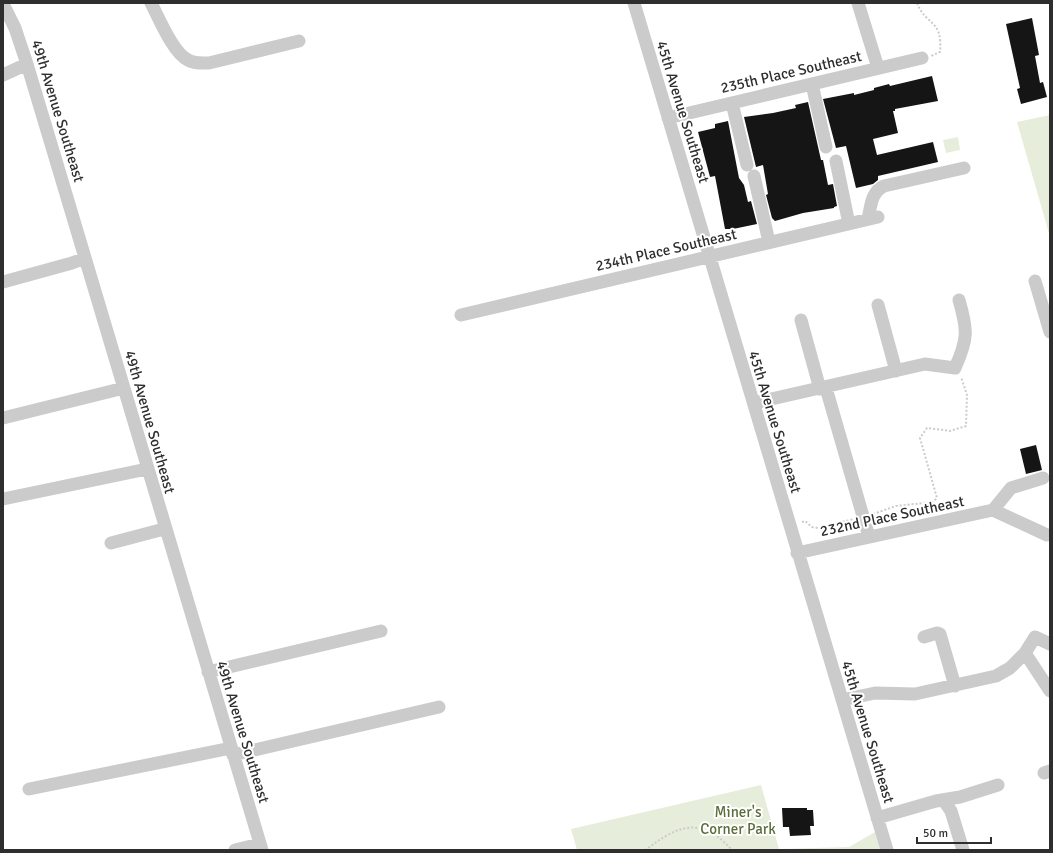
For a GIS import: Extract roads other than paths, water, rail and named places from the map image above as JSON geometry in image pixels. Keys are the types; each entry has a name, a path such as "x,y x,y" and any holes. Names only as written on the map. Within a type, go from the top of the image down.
{"street":[{"path":"151,3 177,52 186,60 196,63 209,63 298,41"},
{"name":"45th Avenue Southeast","path":"634,3 754,403 797,553 887,850"},
{"path":"858,3 878,68"},
{"name":"49th Avenue Southeast","path":"3,4 15,28 27,64 124,388 164,529 261,847"},
{"name":"235th Place Southeast","path":"668,118 922,58"},
{"path":"3,75 27,64"},
{"path":"812,84 826,147"},
{"path":"732,103 747,165"},
{"path":"836,161 849,224"},
{"name":"234th Place Southeast","path":"461,315 873,218 874,194 878,189 884,186 964,168"},
{"path":"754,176 770,242"},
{"path":"3,282 85,258"},
{"path":"1035,281 1050,332"},
{"path":"754,403 924,364 955,368 966,338 966,326 959,300"},
{"path":"878,305 896,371"},
{"path":"801,320 869,538"},
{"path":"3,418 124,388"},
{"path":"3,499 147,469"},
{"path":"1043,478 1011,488 993,510 1047,538"},
{"name":"232nd Place Southeast","path":"797,553 993,510"},
{"path":"111,543 164,529"},
{"path":"208,672 380,631"},
{"path":"924,637 937,633 940,634 955,686"},
{"path":"842,700 875,693 915,694 996,676 1010,668 1025,653 1035,637 1050,644"},
{"path":"1025,653 1050,691"},
{"path":"29,789 232,751 440,707"},
{"path":"877,818 936,801 944,801 998,785"},
{"path":"944,801 951,811 963,850"},
{"path":"235,850 261,847"}],"park label":[{"name":"Miner's Corner Park","path":"738,820"}]}
